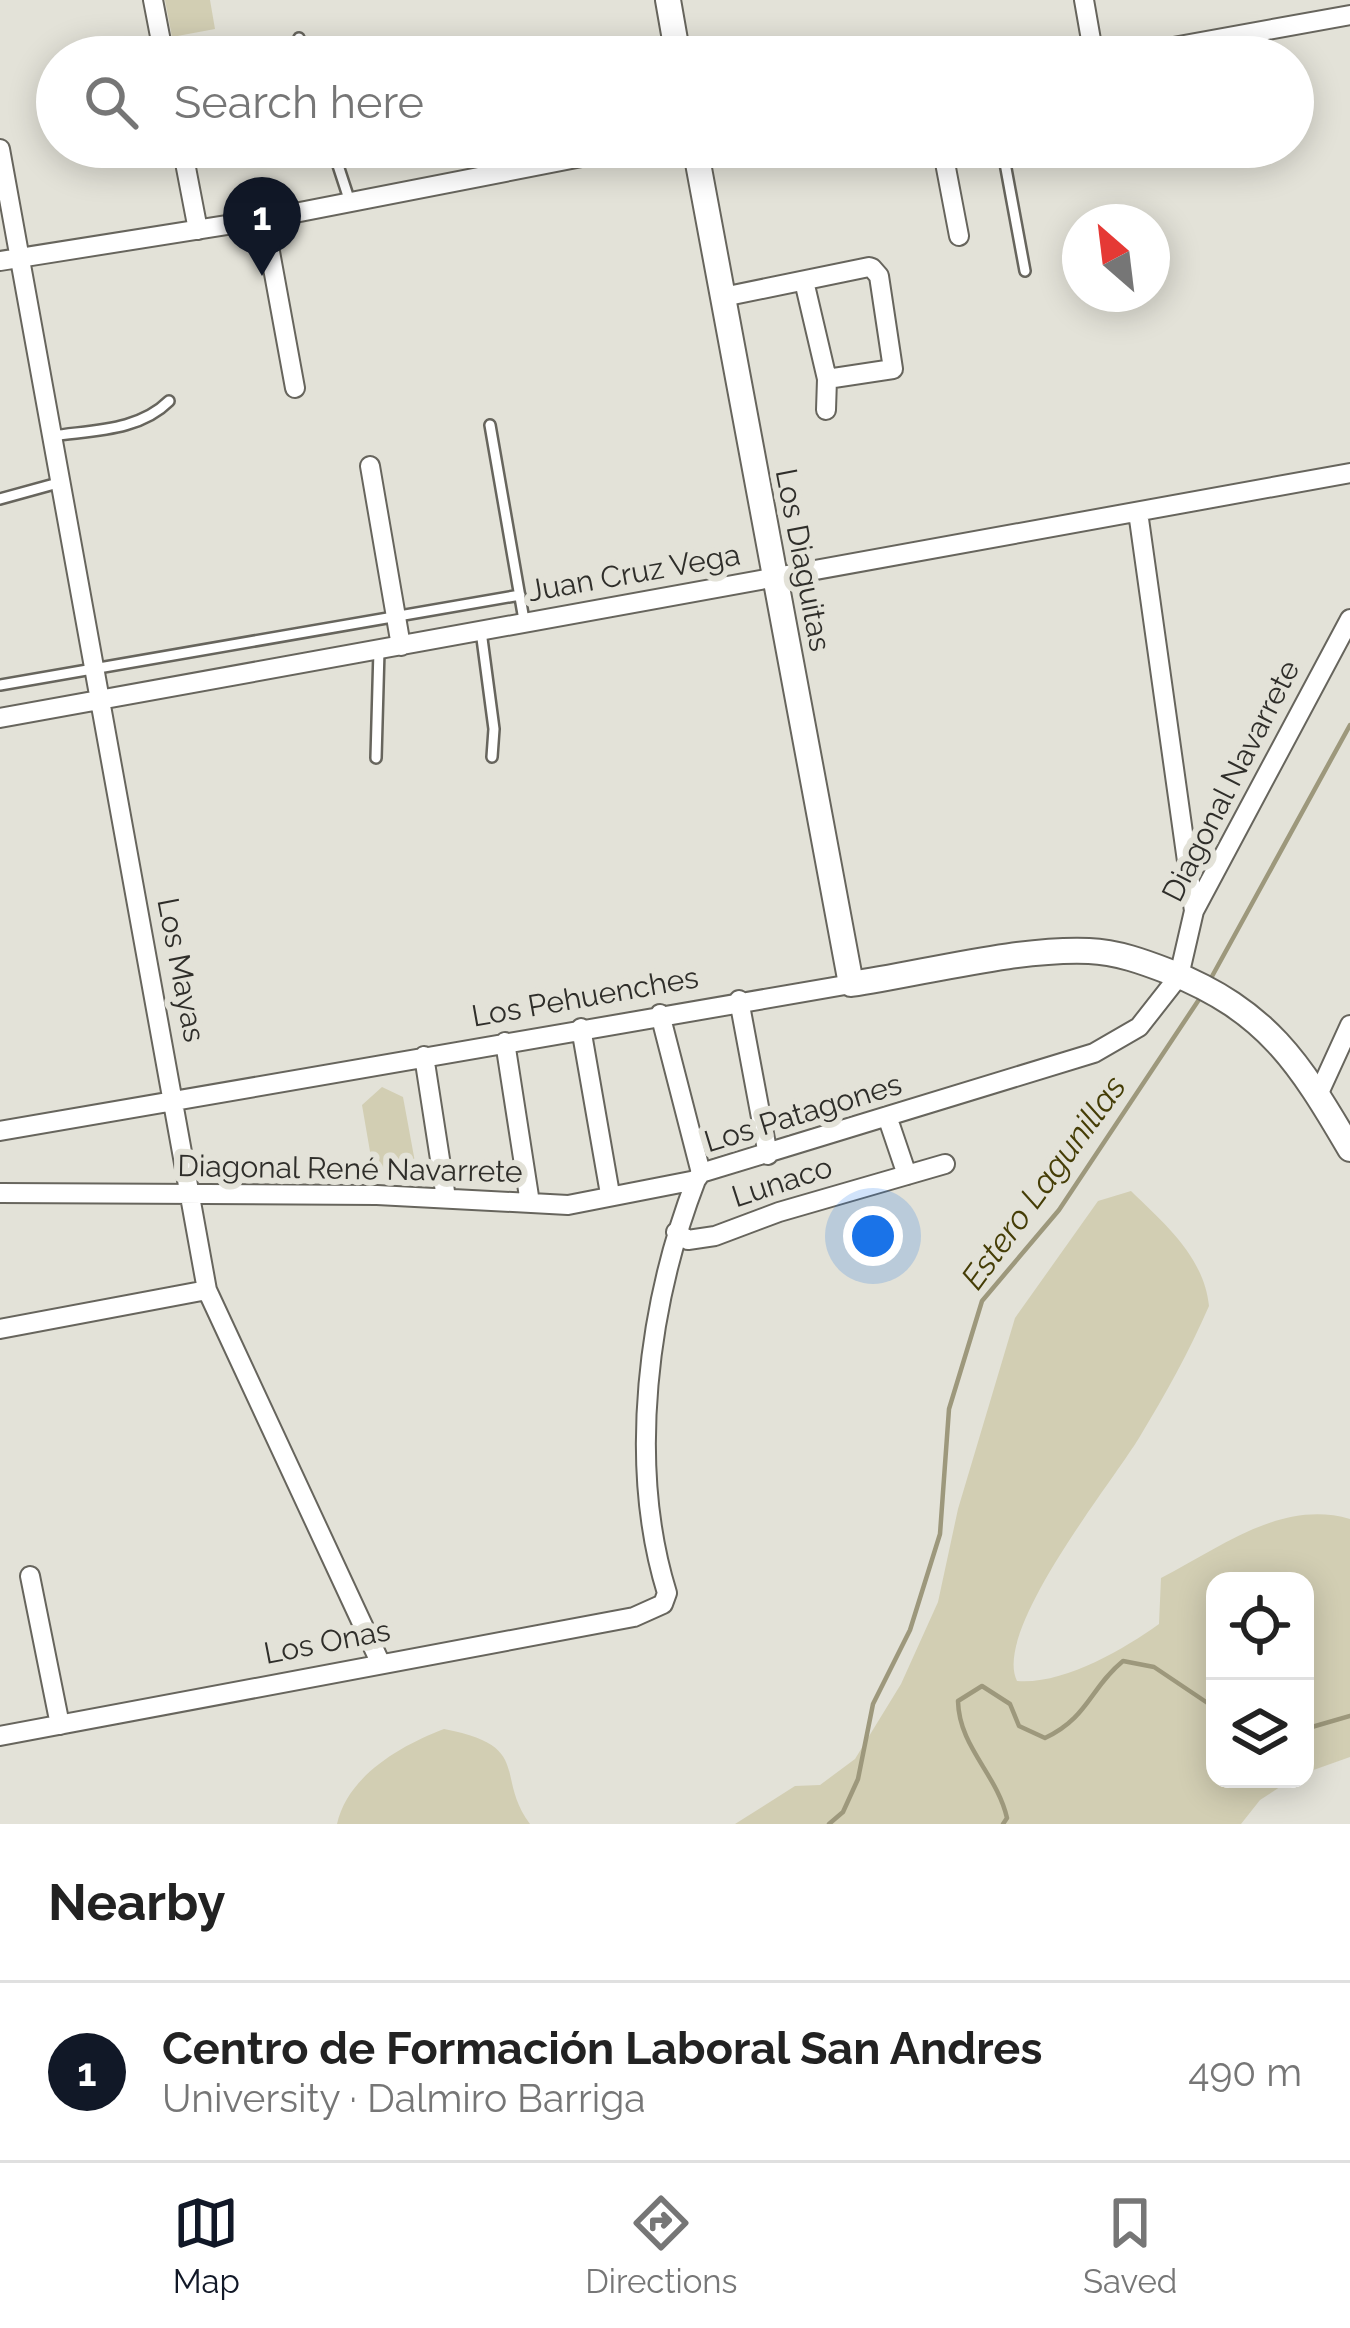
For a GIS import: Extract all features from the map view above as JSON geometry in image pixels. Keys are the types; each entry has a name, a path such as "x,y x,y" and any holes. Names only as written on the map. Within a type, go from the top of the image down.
{"street":[{"path":"153,0 160,36"},
{"path":"668,0 675,36"},
{"path":"1084,0 1090,36"},
{"path":"1234,36 1350,15"},
{"name":"Los Mayas","path":"0,148 207,1290 380,1662"},
{"path":"186,168 198,230"},
{"path":"0,261 264,219 525,168"},
{"name":"Los Diaguitas","path":"699,168 851,984"},
{"path":"946,168 959,236"},
{"path":"264,219 295,388"},
{"path":"723,298 869,267 879,276 893,369 826,380"},
{"path":"804,281 826,380 826,410"},
{"path":"370,466 401,646"},
{"name":"Juan Cruz Vega","path":"0,718 1350,473"},
{"path":"1138,512 1194,911"},
{"name":"Diagonal Navarrete","path":"1189,980 1194,911 1350,619"},
{"name":"Los Pehuenches","path":"0,1131 739,1000 1076,951 1118,956 1227,997 1256,1019 1318,1095 1350,1149"},
{"name":"Los Patagones","path":"663,1604 667,1593 650,1519 656,1314 676,1232 699,1177 1106,1048 1139,1027 1189,980"},
{"path":"739,1000 768,1155"},
{"path":"660,1014 699,1177"},
{"path":"1318,1095 1350,1025"},
{"path":"581,1028 610,1194"},
{"path":"505,1042 530,1203"},
{"path":"424,1056 446,1198"},
{"path":"888,1119 908,1175"},
{"name":"Lunaco","path":"676,1232 688,1240 716,1236 945,1164"},
{"name":"Diagonal René Navarrete","path":"0,1193 446,1198 568,1205 699,1177"},
{"path":"0,1329 207,1290"},
{"path":"30,1576 60,1725"},
{"name":"Los Onas","path":"0,1736 634,1617 663,1604"}],"lane":[{"path":"339,168 350,202"},
{"path":"1006,168 1025,271"},
{"path":"53,436 133,424 154,416 169,401"},
{"path":"490,425 525,623"},
{"path":"0,499 61,482"},
{"path":"0,685 520,595"},
{"path":"481,631 494,729 492,757"},
{"path":"376,758 379,650"}],"shaded area":[{"path":"165,0 210,0 215,29 172,36"},
{"path":"382,1087 403,1097 415,1162 395,1179 373,1169 362,1105"},
{"path":"1131,1191 1191,1257 1209,1306 1149,1422 1037,1594 1014,1658 1017,1681 1072,1672 1144,1634 1159,1624 1161,1578 1229,1541 1300,1516 1350,1519 1350,1757 1314,1770 1314,1572 1206,1572 1206,1788 1278,1788 1260,1800 1241,1824 735,1824 795,1786 820,1785 855,1759 901,1684 938,1602 958,1509 1015,1318 1098,1201"},
{"path":"444,1729 472,1736 501,1754 530,1824 337,1824 352,1791 379,1764"}],"waterway":[{"name":"Estero Lagunillas","path":"1210,980 1350,725"},
{"name":"Estero Lagunillas","path":"829,1824 843,1812 858,1779 873,1704 910,1630 940,1534 949,1409 982,1301 1059,1210 1202,995"},
{"path":"1003,1824 1007,1818 1002,1802 960,1717 958,1701 982,1686 1010,1704 1019,1726 1045,1738 1071,1721 1123,1661 1154,1667 1206,1702"},
{"path":"1314,1726 1350,1716"}],"place":[{"name":"Centro de Formación Laboral San Andres","path":"262,276"}]}
